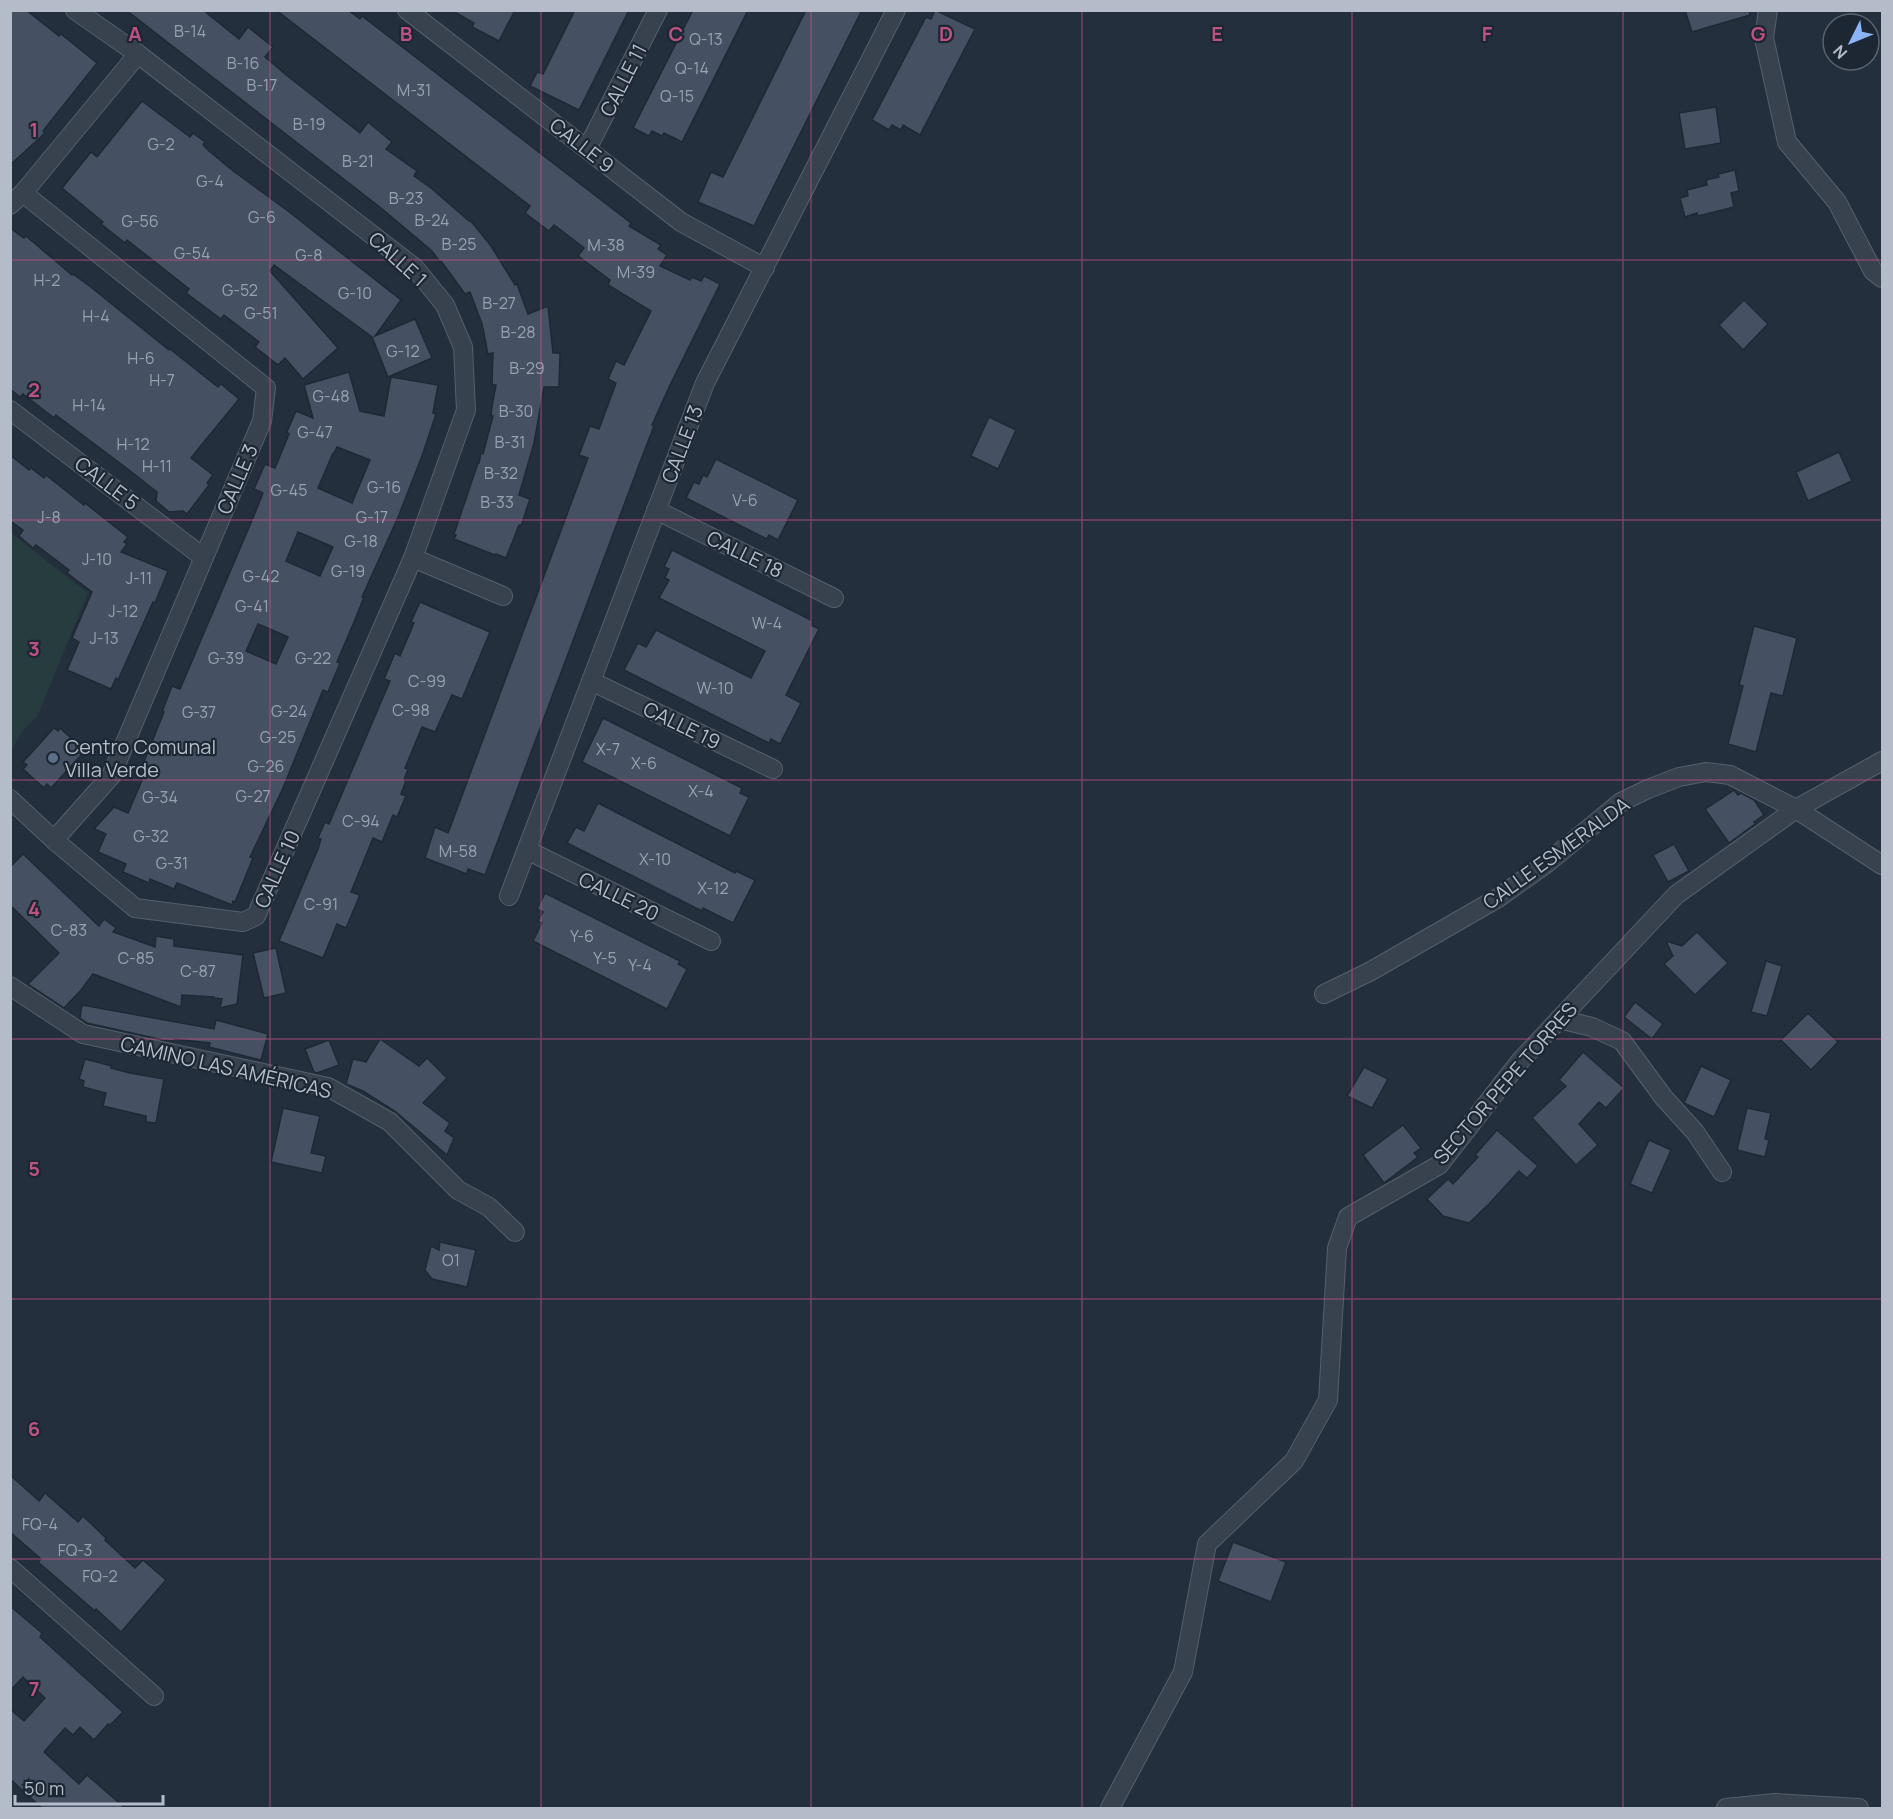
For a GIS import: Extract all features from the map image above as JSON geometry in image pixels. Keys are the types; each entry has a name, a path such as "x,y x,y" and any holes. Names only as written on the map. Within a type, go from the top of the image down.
{"street":[{"name":"CALLE 1","path":"75,10 138,54 415,268 445,305 463,348 466,410 413,558"},
{"name":"CALLE 11","path":"587,149 658,10"},
{"name":"CALLE 13","path":"509,896 705,383 896,10"},
{"path":"1768,10 1764,38 1787,142 1837,202 1873,271 1882,278"},
{"name":"CALLE 9","path":"418,14 681,222 765,268"},
{"path":"17,199 138,54"},
{"name":"CALLE 3","path":"17,199 266,388 262,422 111,776 54,840"},
{"name":"CALLE 5","path":"10,410 203,557"},
{"name":"CALLE 18","path":"656,510 834,598"},
{"path":"413,558 503,596"},
{"name":"CALLE 10","path":"10,800 135,908 243,922 256,916 413,558"},
{"name":"CALLE 19","path":"591,681 774,769"},
{"name":"SECTOR PEPE TORRES","path":"1110,1809 1183,1672 1207,1544 1294,1461 1328,1400 1337,1248 1348,1217 1439,1165 1521,1059 1676,894 1796,809 1882,761"},
{"name":"CALLE ESMERALDA","path":"1324,994 1371,971 1498,898 1547,863 1621,802 1679,777 1706,772 1730,775 1796,809 1882,865"},
{"name":"CALLE 20","path":"526,850 711,941"},
{"name":"CAMINO LAS AMÉRICAS","path":"10,986 83,1034 328,1087 390,1122 458,1190 489,1207 515,1232"},
{"path":"1559,1019 1592,1027 1622,1041 1664,1098 1695,1132 1722,1172"},
{"path":"11,1570 154,1696"},
{"path":"1726,1809 1775,1803 1859,1809"}],"green space":[{"path":"11,533 88,593 37,717 22,733 11,752"}],"building":[{"path":"10,10 26,10 97,63 43,131 45,133 10,165"},
{"path":"126,10 203,10 239,39 248,27 273,47 265,57 360,133 368,122 392,142 386,149 417,171 414,176 470,220 491,246 515,285 517,284 528,314 548,306 553,353 560,353 559,387 544,387 534,443 519,495 530,499 521,526 519,525 506,558 454,539 481,453 483,454 493,416 491,416 496,385 492,385 493,353 488,354 482,324 470,292 465,294 432,251 381,208"},
{"path":"276,10 348,10 360,19 362,16 631,223 629,226 661,245 658,249 667,255 660,266 690,280 692,277 701,281 704,276 720,284 652,425 654,426 485,875 468,869 467,874 425,858 435,827 448,833 588,458 579,455 590,426 599,429 616,383 608,379 616,361 624,365 651,311 608,285 610,280 578,256 584,248 554,225 549,231 525,213 530,206"},
{"path":"451,10 515,10 499,41 472,27 474,23"},
{"path":"575,10 629,10 579,110 530,86 537,72 543,74"},
{"path":"693,10 748,10 682,142 664,133 662,136 652,131 649,136 633,128"},
{"path":"806,10 862,10 754,226 698,202 711,172 723,177"},
{"path":"935,10 975,29 920,135 903,125 901,130 892,125 889,130 872,120 926,17 931,19"},
{"path":"1685,10 1749,10 1750,15 1692,32"},
{"path":"142,101 190,137 193,133 205,142 203,145 232,170 401,300 375,336 415,319 432,358 388,377 372,337 274,265 270,271 338,348 303,379 285,358 278,365 255,347 259,342 224,315 221,319 186,293 189,289 127,240 125,243 101,224 103,222 62,188 91,152 97,157"},
{"path":"1716,107 1721,143 1685,149 1679,113"},
{"path":"1735,170 1739,191 1731,193 1734,207 1685,217 1680,198 1688,196 1687,190 1707,185 1706,180"},
{"path":"10,228 24,238 26,236 72,275 92,288 169,350 218,387 221,384 239,399 191,458 213,475 207,483 209,485 187,514 183,511 169,512 156,501 157,492 129,470 56,415 54,418 23,394 20,397 10,389"},
{"path":"1744,300 1768,324 1743,350 1719,325"},
{"path":"349,372 360,411 384,416 391,377 438,385 433,413 436,414 399,515 362,597 364,597 337,662 340,663 328,692 323,690 283,788 250,857 253,858 232,905 177,883 174,889 150,879 149,883 123,872 126,864 98,852 106,834 94,829 114,807 128,813 146,771 141,769 172,686 180,689 263,493 254,489 265,464 275,468 296,411 313,418 304,385","holes":["337,447 370,460 352,503 318,488","298,532 333,547 320,576 286,561","258,624 288,637 276,664 246,651"]},
{"path":"989,417 1016,430 998,469 971,456"},
{"path":"1839,452 1852,481 1808,501 1796,472"},
{"path":"10,455 29,470 31,468 44,478 46,475 128,537 124,542 127,544 121,552 168,571 118,680 116,678 111,689 67,670 79,642 72,638 92,592 67,573 69,570 36,545 33,548 19,536 23,530 10,521"},
{"path":"716,459 798,500 778,540 769,535 767,539 686,498 694,482 699,484 703,475 707,477"},
{"path":"672,550 813,621 811,625 819,629 786,695 801,703 780,744 771,739 769,743 624,670 638,643 646,647 656,630 751,678 765,651 659,598 669,580 665,578 669,569 664,567"},
{"path":"420,602 490,632 462,699 452,695 435,732 422,727 405,768 408,769 401,794 406,796 397,817 393,815 382,842 373,838 351,892 360,895 346,928 337,924 323,958 279,941 318,849 321,839 318,838 325,822 329,824 390,681 384,679 395,653 400,656"},
{"path":"1754,626 1797,638 1783,696 1771,693 1756,752 1728,744 1743,686 1739,685"},
{"path":"603,718 742,788 740,793 749,797 730,836 582,762"},
{"name":"Centro Comunal Villa Verde","path":"54,728 58,731 60,728 82,748 79,751 82,754 51,788 47,784 44,788 23,769 27,765 23,762"},
{"path":"1734,790 1738,795 1741,793 1754,800 1764,815 1729,843 1705,809"},
{"path":"598,803 735,873 736,871 755,880 733,923 703,908 702,911 567,843 576,827 584,831"},
{"path":"1674,844 1689,871 1668,882 1653,855"},
{"path":"23,854 99,926 104,919 116,928 113,932 155,947 156,936 174,939 174,946 243,955 237,1004 220,1008 222,999 182,995 181,1007 93,974 64,1008 28,984 59,953 10,905 10,867"},
{"path":"545,893 680,961 678,964 687,969 667,1009 533,941 542,923 538,921 543,912 537,909"},
{"path":"1697,932 1728,963 1695,995 1664,964 1673,956 1666,941 1682,946"},
{"path":"276,948 286,993 264,998 253,953"},
{"path":"1766,961 1782,966 1767,1016 1751,1012"},
{"path":"1635,1002 1663,1024 1652,1039 1624,1017"},
{"path":"82,1005 214,1029 216,1020 268,1034 261,1060 209,1047 210,1043 163,1040 87,1023 80,1018"},
{"path":"1808,1013 1838,1042 1811,1070 1781,1040"},
{"path":"380,1039 419,1066 427,1058 447,1078 423,1103 450,1123 445,1131 454,1138 447,1155 396,1112 363,1091 346,1084 353,1059 366,1062"},
{"path":"329,1040 339,1065 314,1072 305,1049"},
{"path":"1583,1052 1624,1088 1606,1108 1599,1102 1579,1124 1598,1145 1576,1165 1532,1118 1566,1086 1559,1080"},
{"path":"85,1059 130,1073 164,1079 156,1123 146,1122 146,1116 103,1106 106,1093 83,1087 84,1081 79,1079"},
{"path":"1701,1066 1731,1080 1714,1117 1684,1103"},
{"path":"1364,1067 1388,1079 1372,1108 1347,1096"},
{"path":"283,1108 320,1116 311,1153 326,1156 322,1173 271,1162"},
{"path":"1747,1108 1771,1113 1765,1139 1769,1140 1765,1157 1737,1150"},
{"path":"1403,1125 1421,1148 1414,1153 1418,1157 1384,1183 1363,1155"},
{"path":"1497,1130 1538,1166 1527,1178 1519,1171 1469,1223 1443,1216 1427,1199 1448,1179 1453,1184 1478,1157 1475,1155"},
{"path":"1649,1140 1671,1150 1652,1193 1630,1184"},
{"path":"440,1242 476,1250 467,1287 432,1279 425,1270 431,1246 439,1250"},
{"path":"10,1475 39,1501 45,1493 78,1522 83,1516 135,1568 143,1560 166,1580 121,1632 38,1562 41,1559 10,1532"},
{"path":"1233,1542 1286,1562 1271,1602 1218,1581"},
{"path":"10,1606 42,1633 40,1637 123,1712 94,1740 80,1727 73,1735 65,1728 44,1752 79,1784 87,1775 126,1809 43,1809 10,1779 10,1709 24,1721 45,1698 23,1677 10,1691"}],"place":[{"name":"Centro Comunal Villa Verde","path":"53,758"}]}
